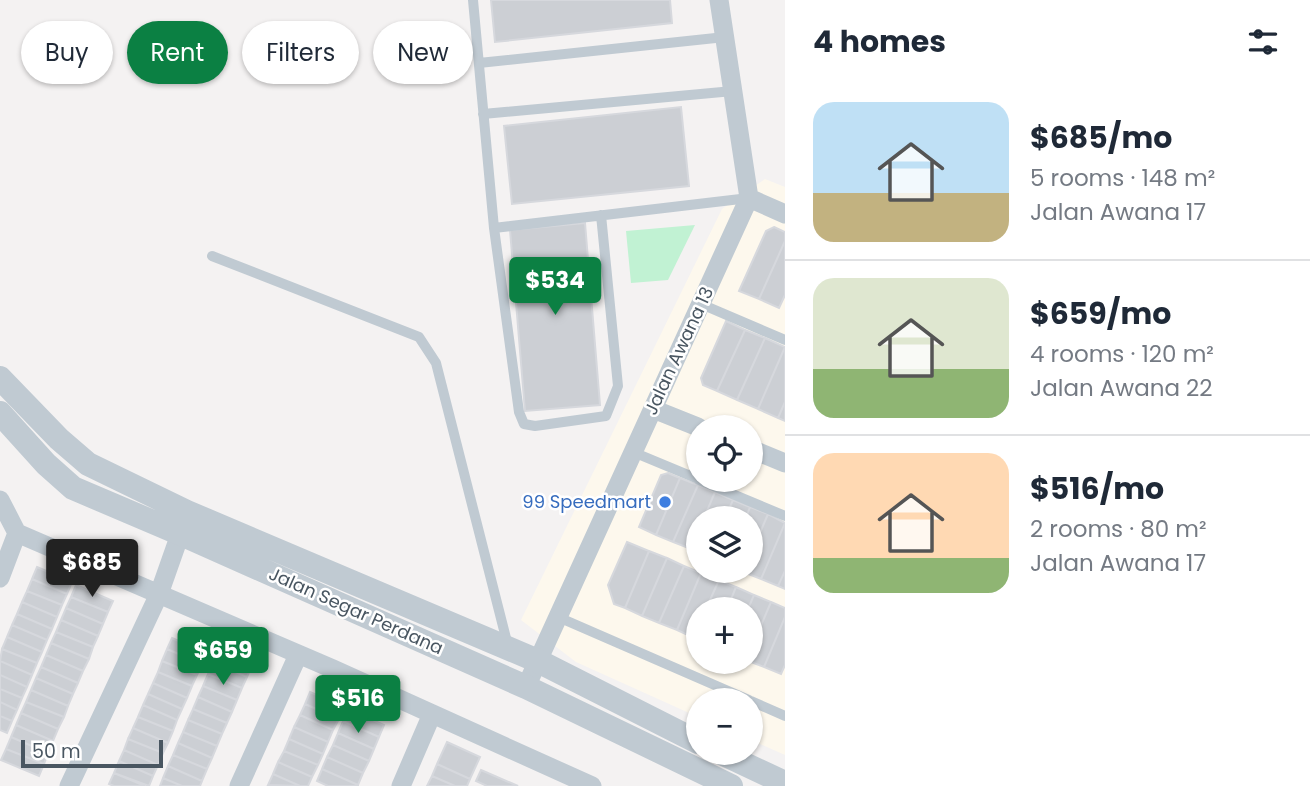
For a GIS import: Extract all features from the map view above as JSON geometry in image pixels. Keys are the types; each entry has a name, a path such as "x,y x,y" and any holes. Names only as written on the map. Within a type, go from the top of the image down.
{"street":[{"path":"719,0 749,198 785,214"},
{"name":"Jalan Awana 13","path":"526,687 749,198"},
{"name":"Jalan Segar Perdana","path":"0,378 59,439 88,464 184,523 724,784"},
{"path":"653,409 686,422"},
{"name":"Jalan Segar Perdana","path":"0,413 46,464 73,488 184,523 509,649 686,736"},
{"path":"763,454 785,463"},
{"path":"0,500 18,534 432,715 557,779 592,786"},
{"path":"69,786 159,594 184,523"},
{"path":"0,578 18,534"},
{"path":"239,786 298,655"},
{"path":"401,786 432,715"},
{"path":"724,784 725,765"},
{"path":"746,765 785,783"}],"lane":[{"path":"473,0 494,228 519,412 524,424 534,426 606,416 618,386 601,215"},
{"path":"479,64 725,37"},
{"path":"483,114 733,91"},
{"path":"494,228 749,198"},
{"path":"212,256 419,337 436,363 509,649"},
{"path":"701,304 785,340"},
{"path":"633,452 686,474"},
{"path":"729,492 785,516"},
{"path":"558,617 722,688"},
{"path":"763,706 785,716"}],"shaded area":[{"path":"765,179 785,187 785,755 763,745 763,688 686,688 686,712 576,662 521,620 722,209"}],"green space":[{"path":"695,225 668,280 631,283 626,231"}],"building":[{"path":"491,0 670,0 672,23 495,42"},
{"path":"681,107 689,186 512,204 504,126"},
{"path":"585,223 600,405 525,411 510,230"},
{"path":"774,227 785,232 785,241 759,299 739,291 766,231"},
{"path":"785,241 785,295 779,308 759,299"},
{"path":"726,321 745,330 717,391 703,385 701,378"},
{"path":"745,330 765,338 737,400 717,391"},
{"path":"765,338 785,347 758,409 737,400"},
{"path":"785,347 785,402 778,418 758,409"},
{"path":"785,402 785,421 778,418"},
{"path":"668,473 680,478 656,535 639,527 661,475"},
{"path":"680,478 686,480 686,492 695,492 689,506 686,506 686,512 673,542 656,535"},
{"path":"695,492 715,492 709,506 689,506"},
{"path":"715,492 733,500 730,506 709,506"},
{"path":"733,500 748,506 730,506"},
{"path":"686,512 686,547 673,542"},
{"path":"763,512 768,514 763,526"},
{"path":"768,514 785,523 763,574 763,526"},
{"path":"785,523 785,571 778,586 763,580"},
{"path":"627,542 649,551 625,608 614,604 608,585"},
{"path":"649,551 667,558 642,616 625,608"},
{"path":"667,558 684,566 659,623 642,616"},
{"path":"684,566 686,567 686,583 697,583 691,597 686,597 686,609 677,630 659,623"},
{"path":"37,567 72,582 67,594 32,579"},
{"path":"785,571 785,589 778,586"},
{"path":"32,579 67,594 62,605 27,591"},
{"path":"697,583 718,583 711,597 691,597"},
{"path":"718,583 736,587 732,597 711,597"},
{"path":"76,585 113,601 108,612 71,597"},
{"path":"736,587 754,595 753,597 732,597"},
{"path":"27,591 62,605 57,617 22,602"},
{"path":"71,597 108,612 103,624 66,608"},
{"path":"763,599 771,602 763,621"},
{"path":"22,602 57,617 52,629 17,614"},
{"path":"771,602 785,608 785,617 764,667 763,667 763,621"},
{"path":"66,608 103,624 98,636 61,620"},
{"path":"686,609 686,634 677,630"},
{"path":"17,614 52,629 47,640 12,625"},
{"path":"785,617 785,665 781,674 764,667"},
{"path":"61,620 98,636 93,647 56,632"},
{"path":"12,625 47,640 42,652 7,637"},
{"path":"56,632 93,647 89,659 51,643"},
{"path":"7,637 42,652 37,663 2,649"},
{"path":"172,638 206,653 202,664 167,649"},
{"path":"223,640 257,654 247,677 213,662"},
{"path":"51,643 89,659 83,671 46,655"},
{"path":"2,649 37,663 32,675 0,661"},
{"path":"167,649 202,664 197,675 162,661"},
{"path":"46,655 83,671 78,683 41,667"},
{"path":"0,661 32,675 27,687 0,675"},
{"path":"162,661 197,675 192,686 158,672"},
{"path":"213,662 247,677 242,688 208,674"},
{"path":"41,667 78,683 73,694 36,678"},
{"path":"158,672 192,686 187,698 153,683"},
{"path":"208,674 242,688 237,700 203,686"},
{"path":"0,675 27,687 22,698 0,689"},
{"path":"36,678 73,694 68,706 31,690"},
{"path":"153,683 187,698 182,709 148,694"},
{"path":"203,686 237,700 232,712 198,697"},
{"path":"0,689 22,698 17,710 0,702"},
{"path":"31,690 68,706 64,717 26,702"},
{"path":"310,692 344,707 339,719 305,704"},
{"path":"148,694 182,709 177,720 143,705"},
{"path":"198,697 232,712 227,723 193,709"},
{"path":"0,702 17,710 12,721 0,716"},
{"path":"26,702 64,717 58,729 21,713"},
{"path":"305,704 339,719 333,730 300,715"},
{"path":"143,705 177,720 173,731 138,717"},
{"path":"193,709 227,723 222,734 188,720"},
{"path":"348,709 384,725 379,737 343,721"},
{"path":"21,713 58,729 53,741 16,725"},
{"path":"300,715 333,730 328,742 294,727"},
{"path":"0,716 12,721 7,733 0,730"},
{"path":"138,717 173,731 168,743 133,728"},
{"path":"188,720 222,734 217,746 183,732"},
{"path":"343,721 379,737 374,749 338,733"},
{"path":"16,725 53,741 48,753 11,737"},
{"path":"294,727 328,742 323,754 289,739"},
{"path":"133,728 168,743 163,753 128,739"},
{"path":"183,732 217,746 212,758 178,743"},
{"path":"338,733 374,749 369,761 333,745"},
{"path":"11,737 48,753 44,764 6,749"},
{"path":"128,739 163,753 158,765 124,750"},
{"path":"289,739 323,754 318,765 284,751"},
{"path":"447,742 480,757 470,779 437,764"},
{"path":"178,743 212,758 207,769 173,755"},
{"path":"333,745 369,761 363,773 327,757"},
{"path":"6,749 44,764 39,776 1,760"},
{"path":"124,750 158,765 153,776 119,761"},
{"path":"284,751 318,765 312,777 278,762"},
{"path":"173,755 207,769 202,781 168,766"},
{"path":"327,757 363,773 358,785 322,769"},
{"path":"119,761 153,776 149,786 114,773"},
{"path":"278,762 312,777 308,786 300,786 273,774"},
{"path":"437,764 470,779 467,786 455,786 432,776"},
{"path":"168,766 202,781 200,786 182,786 163,778"},
{"path":"322,769 358,786 328,786 317,781"},
{"path":"481,770 518,786 487,786 476,781"},
{"path":"114,773 145,786 109,784"},
{"path":"273,774 300,786 268,785"},
{"path":"432,776 455,786 427,786"},
{"path":"163,778 182,786 160,786"}],"place":[{"name":"99 Speedmart","path":"665,502"}]}
